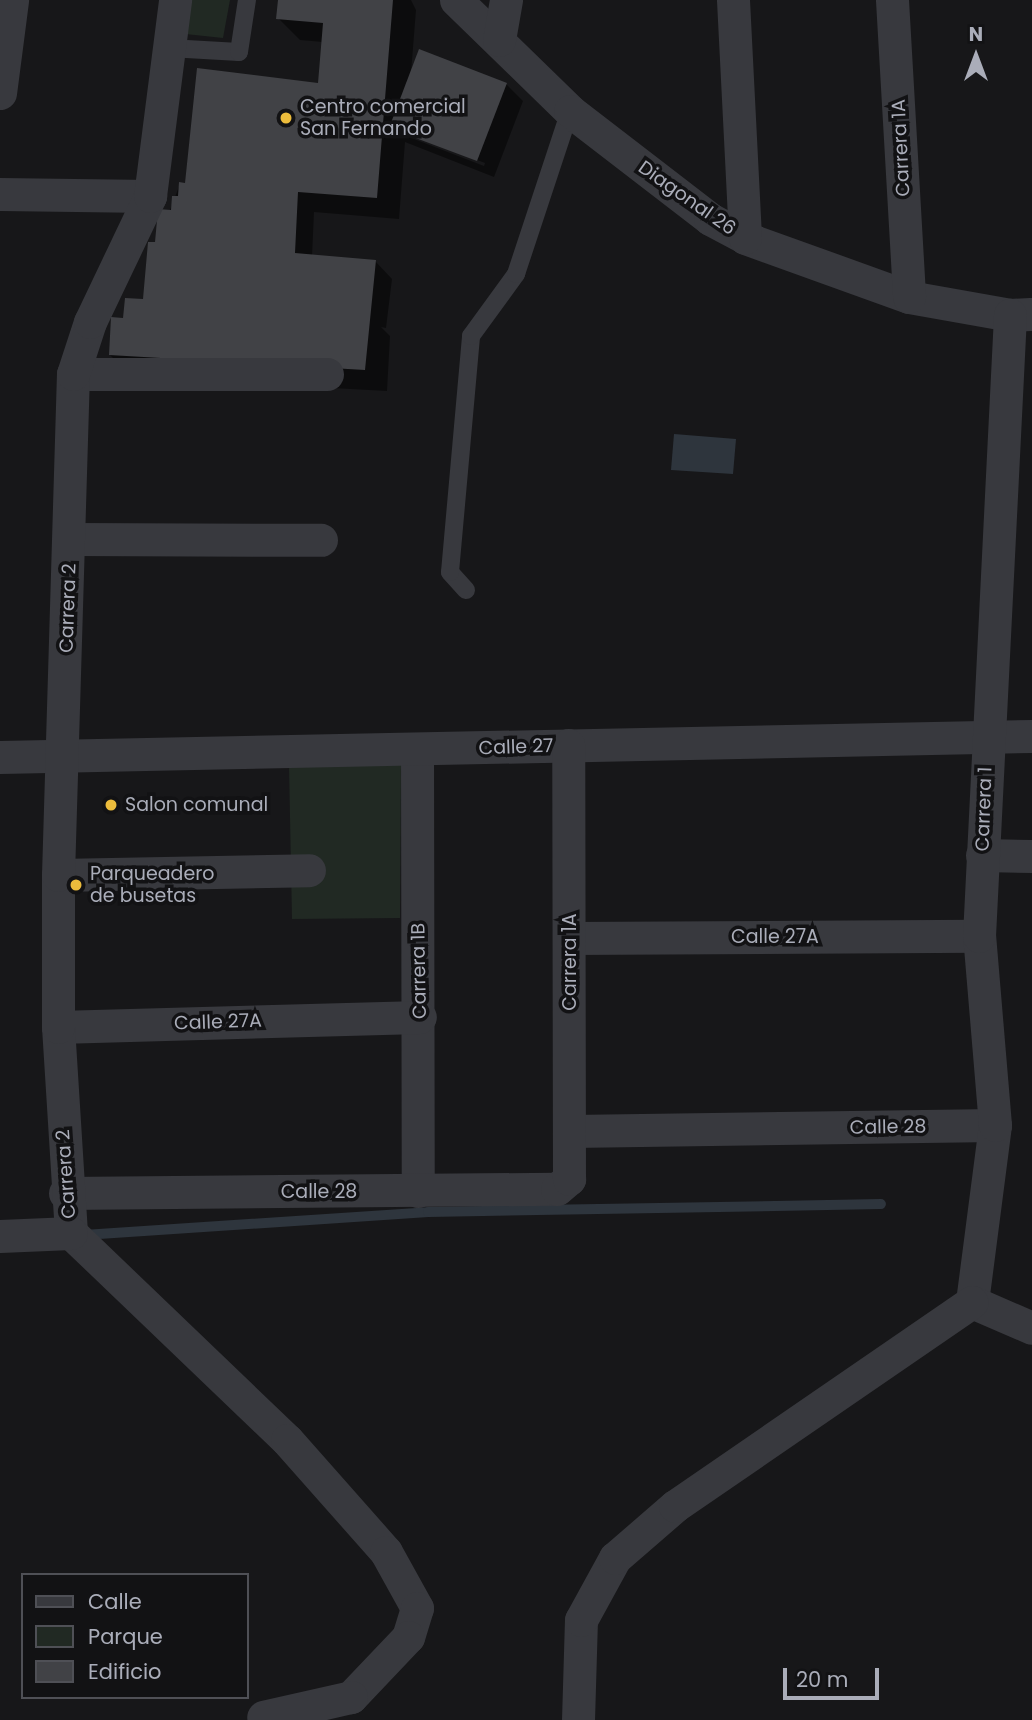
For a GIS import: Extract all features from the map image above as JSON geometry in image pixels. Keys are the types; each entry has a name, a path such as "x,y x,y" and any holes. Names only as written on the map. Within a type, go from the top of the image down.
{"street":[{"path":"0,93 12,0"},
{"name":"Carrera 2","path":"71,1233 65,1192 58,1027 58,876 71,539 73,374 90,322 150,197 175,0"},
{"name":"Diagonal 26","path":"456,0 570,111 710,219 745,238 909,297 1021,314"},
{"path":"499,40 506,0"},
{"path":"733,0 745,238"},
{"name":"Carrera 1A","path":"892,0 909,297"},
{"path":"0,194 150,197"},
{"name":"Carrera 1","path":"972,1302 995,1125 979,936 987,737 1021,314"},
{"path":"73,374 327,374"},
{"path":"71,539 321,540"},
{"name":"Calle 27","path":"0,757 62,758 1032,736"},
{"name":"Carrera 1A","path":"568,745 571,1131 569,1179"},
{"name":"Carrera 1B","path":"417,750 420,1017 418,1191"},
{"path":"982,855 1032,856"},
{"path":"58,876 309,870"},
{"name":"Calle 27A","path":"570,938 979,936"},
{"name":"Calle 27A","path":"58,1027 420,1017"},
{"name":"Calle 28","path":"571,1131 995,1125"},
{"name":"Calle 28","path":"65,1192 557,1189 569,1179"},
{"path":"0,1236 71,1233 287,1440 386,1552 417,1608 408,1637 351,1698 263,1717"},
{"path":"578,1703 581,1620 615,1558 675,1506 972,1302 1032,1328"}],"lane":[{"path":"169,48 239,52 247,0"},
{"path":"466,590 450,572 471,336 516,274 570,111"}],"green space":[{"path":"181,0 230,0 223,38 176,33"},
{"path":"401,765 400,918 292,919 289,766"}],"shaded area":[{"path":"674,434 736,439 733,474 671,470"}],"building":[{"path":"278,0 393,0 377,198 298,192 295,253 376,260 365,370 109,355 111,317 123,318 125,298 143,299 148,242 155,242 158,209 171,210 172,196 178,196 179,182 185,183 197,68 318,83 323,23 276,19"},
{"path":"419,49 507,83 477,161 389,128"}],"waterway":[{"path":"84,1235 428,1212 881,1204"}],"place":[{"name":"Centro comercial San Fernando","path":"286,118"},
{"name":"Salon comunal","path":"111,805"},
{"name":"Parqueadero de busetas","path":"76,885"}]}
